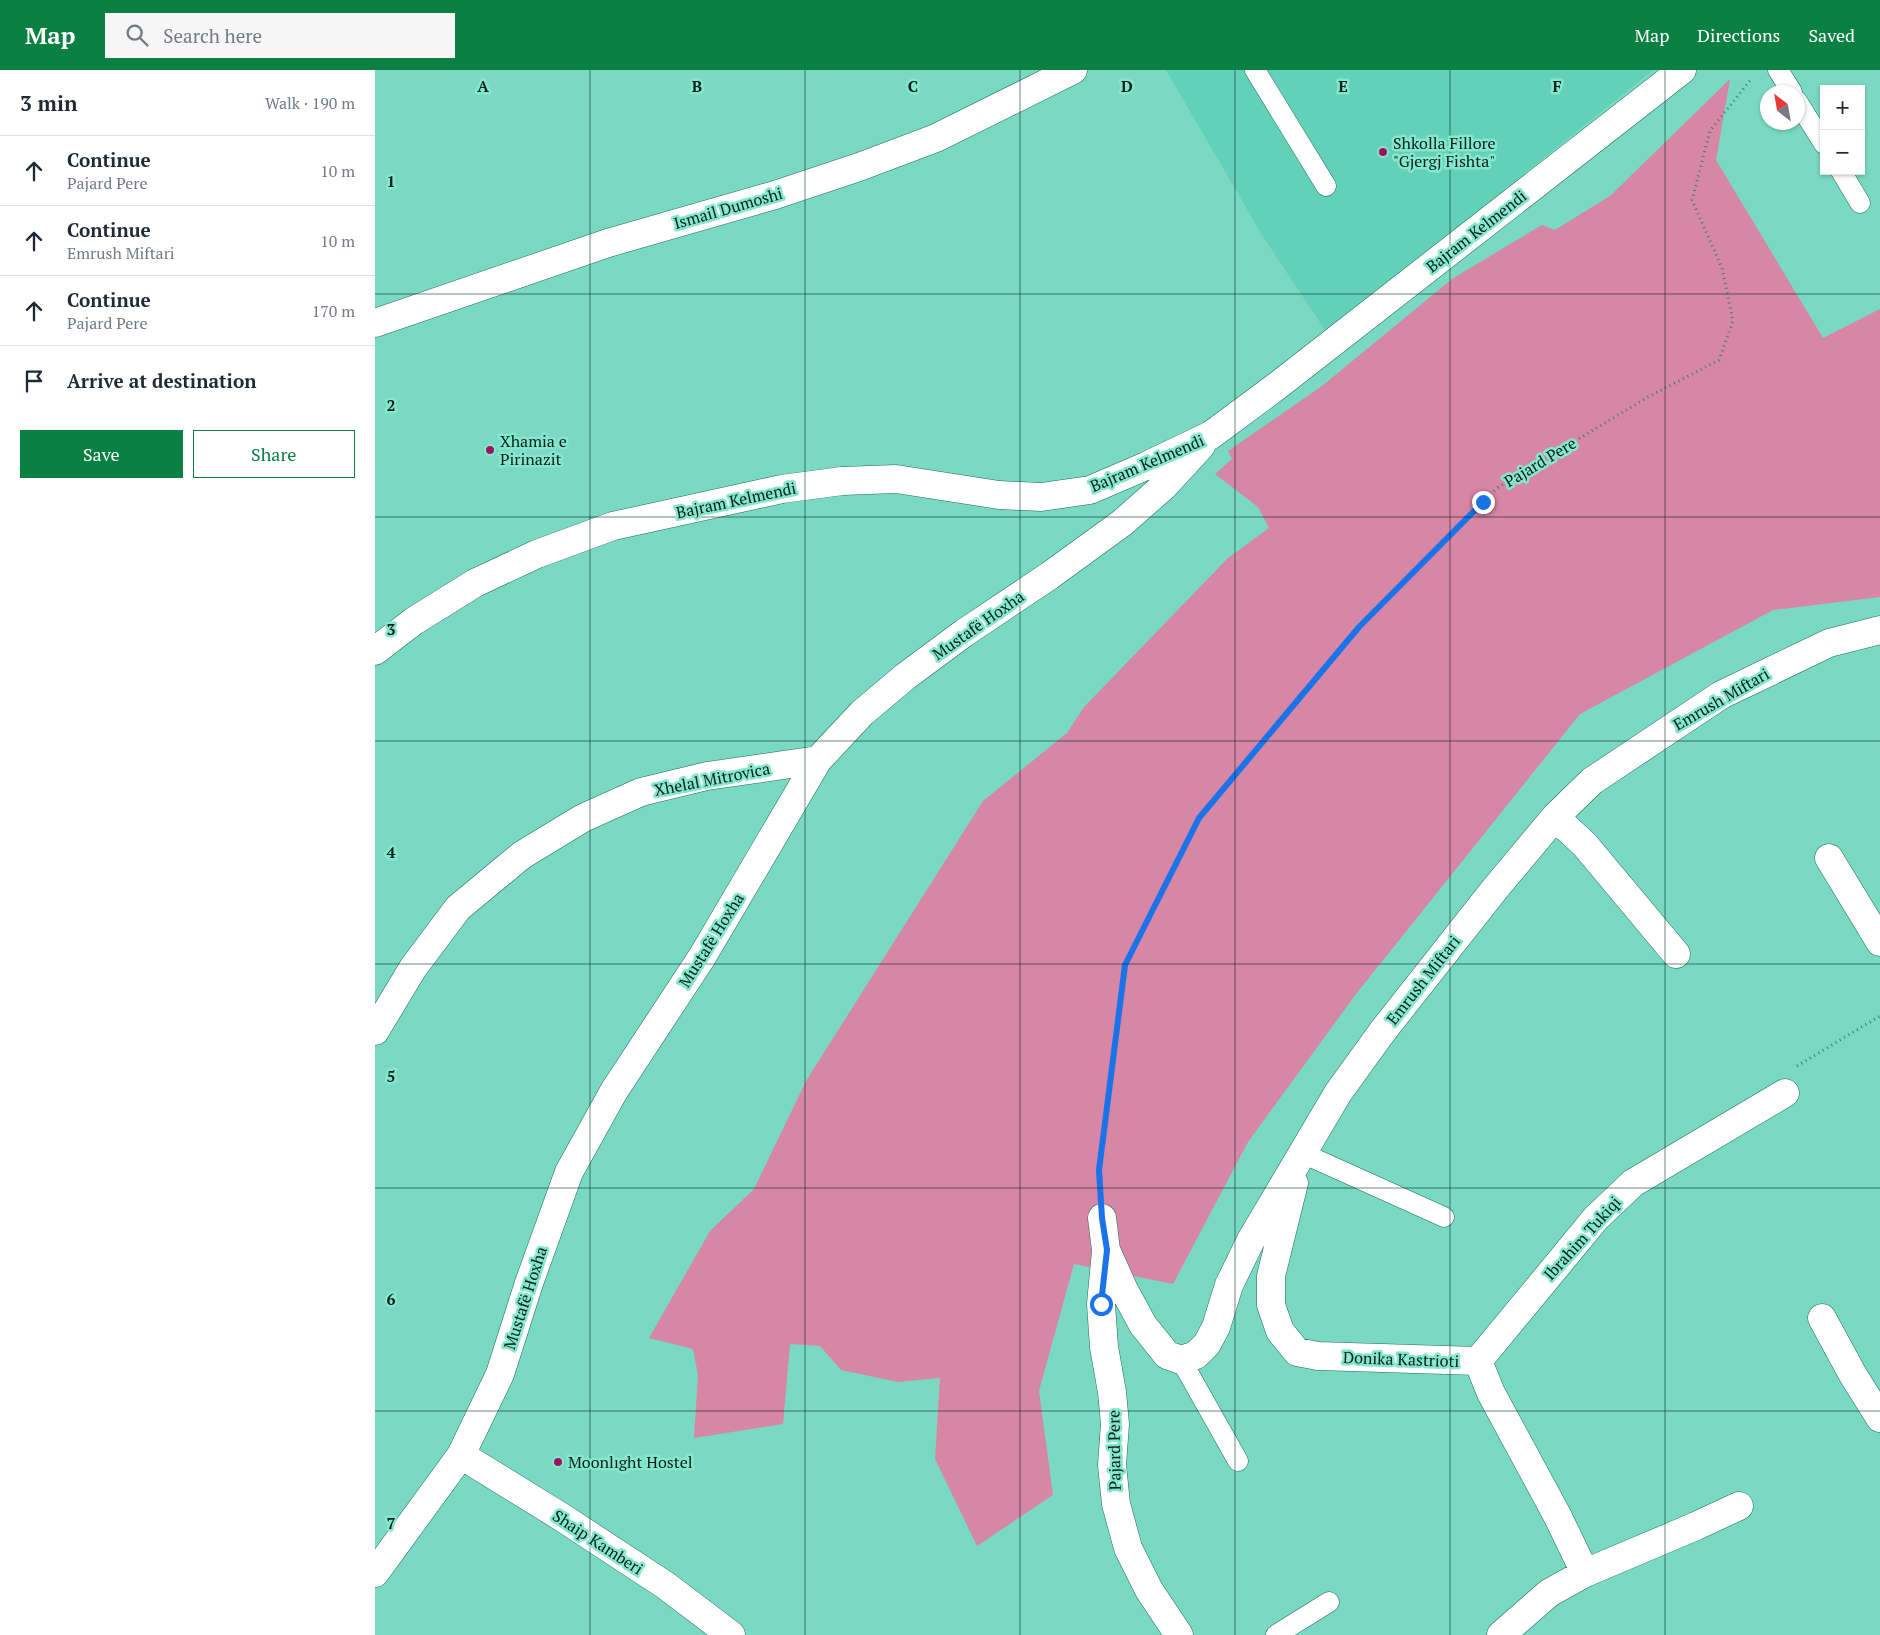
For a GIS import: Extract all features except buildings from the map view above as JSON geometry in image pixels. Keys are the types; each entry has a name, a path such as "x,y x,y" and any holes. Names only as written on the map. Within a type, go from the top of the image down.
{"street":[{"name":"Ismail Dumoshi","path":"375,323 608,243 859,168 936,138 1073,70"},
{"name":"Bajram Kelmendi","path":"375,651 414,621 475,583 537,554 613,526 782,488 842,481 896,479 999,495 1041,497 1089,490 1146,466 1211,435 1277,386 1682,70"},
{"name":"Mustafë Hoxha","path":"375,1573 461,1455 500,1374 529,1283 569,1172 614,1091 702,957 818,760 862,713 906,676 964,633 1049,576 1122,523 1164,486 1211,435"},
{"name":"Emrush Miftari","path":"1181,1360 1195,1355 1207,1344 1216,1326 1229,1285 1251,1240 1338,1093 1382,1032 1494,890 1555,817 1592,781 1721,695 1829,642 1880,630"},
{"name":"Xhelal Mitrovica","path":"375,1031 413,968 458,908 522,855 583,818 641,792 707,776 818,760"},
{"path":"1555,817 1585,845 1675,954"},
{"path":"1829,858 1880,942"},
{"name":"Ibrahim Tukiqi","path":"1478,1361 1596,1218 1633,1183 1785,1093"},
{"name":"Donika Kastrioti","path":"1302,1153 1271,1276 1271,1305 1280,1331 1297,1352 1319,1356 1478,1361 1491,1394 1558,1516 1585,1573"},
{"path":"1102,1218 1107,1250 1124,1290 1143,1325 1167,1356 1181,1360"},
{"name":"Pajard Pere","path":"1107,1250 1101,1304 1104,1347 1112,1392 1115,1424 1112,1466 1116,1504 1128,1548 1149,1590 1179,1635"},
{"path":"1822,1318 1853,1375 1880,1418"},
{"name":"Shaip Kamberi","path":"461,1455 563,1518 665,1585 731,1635"},
{"path":"1501,1635 1549,1593 1585,1573 1739,1506"}],"lane":[{"path":"1255,70 1326,186"},
{"path":"1779,70 1788,85"},
{"path":"1805,114 1820,138"},
{"path":"1843,175 1860,203"},
{"path":"1302,1153 1444,1217"},
{"path":"1181,1360 1238,1461"},
{"path":"1276,1635 1329,1602"}],"path":[{"name":"Pajard Pere","path":"1102,1218 1099,1170 1125,965 1199,818 1359,627 1497,488 1648,397 1719,360 1733,320 1722,268 1692,200 1710,131 1753,78"},
{"path":"1795,1066 1880,1016"}],"shaded area":[{"name":"Shkolla Fillore \"Gjergj Fishta\"","path":"1166,70 1653,70 1327,333 1262,235"},
{"path":"1730,79 1716,160 1823,338 1880,309 1880,597 1773,610 1580,714 1356,994 1248,1142 1173,1284 1074,1264 1039,1391 1053,1495 977,1546 935,1459 940,1378 898,1382 841,1370 820,1346 790,1344 783,1424 694,1438 698,1375 693,1349 649,1338 710,1231 754,1189 806,1081 983,801 1067,733 1084,707 1228,558 1269,528 1258,507 1215,474 1232,459 1228,451 1322,386 1452,279 1542,225 1555,230 1610,196"}],"place":[{"name":"Shkolla Fillore \"Gjergj Fishta\"","path":"1383,152"},
{"name":"Xhamia e Pirinazit","path":"490,450"},
{"name":"Moonlıght Hostel","path":"558,1462"}],"route":[{"path":"1101,1304 1107,1250 1102,1218 1099,1170 1125,965 1199,818 1359,627 1483,502"}]}
